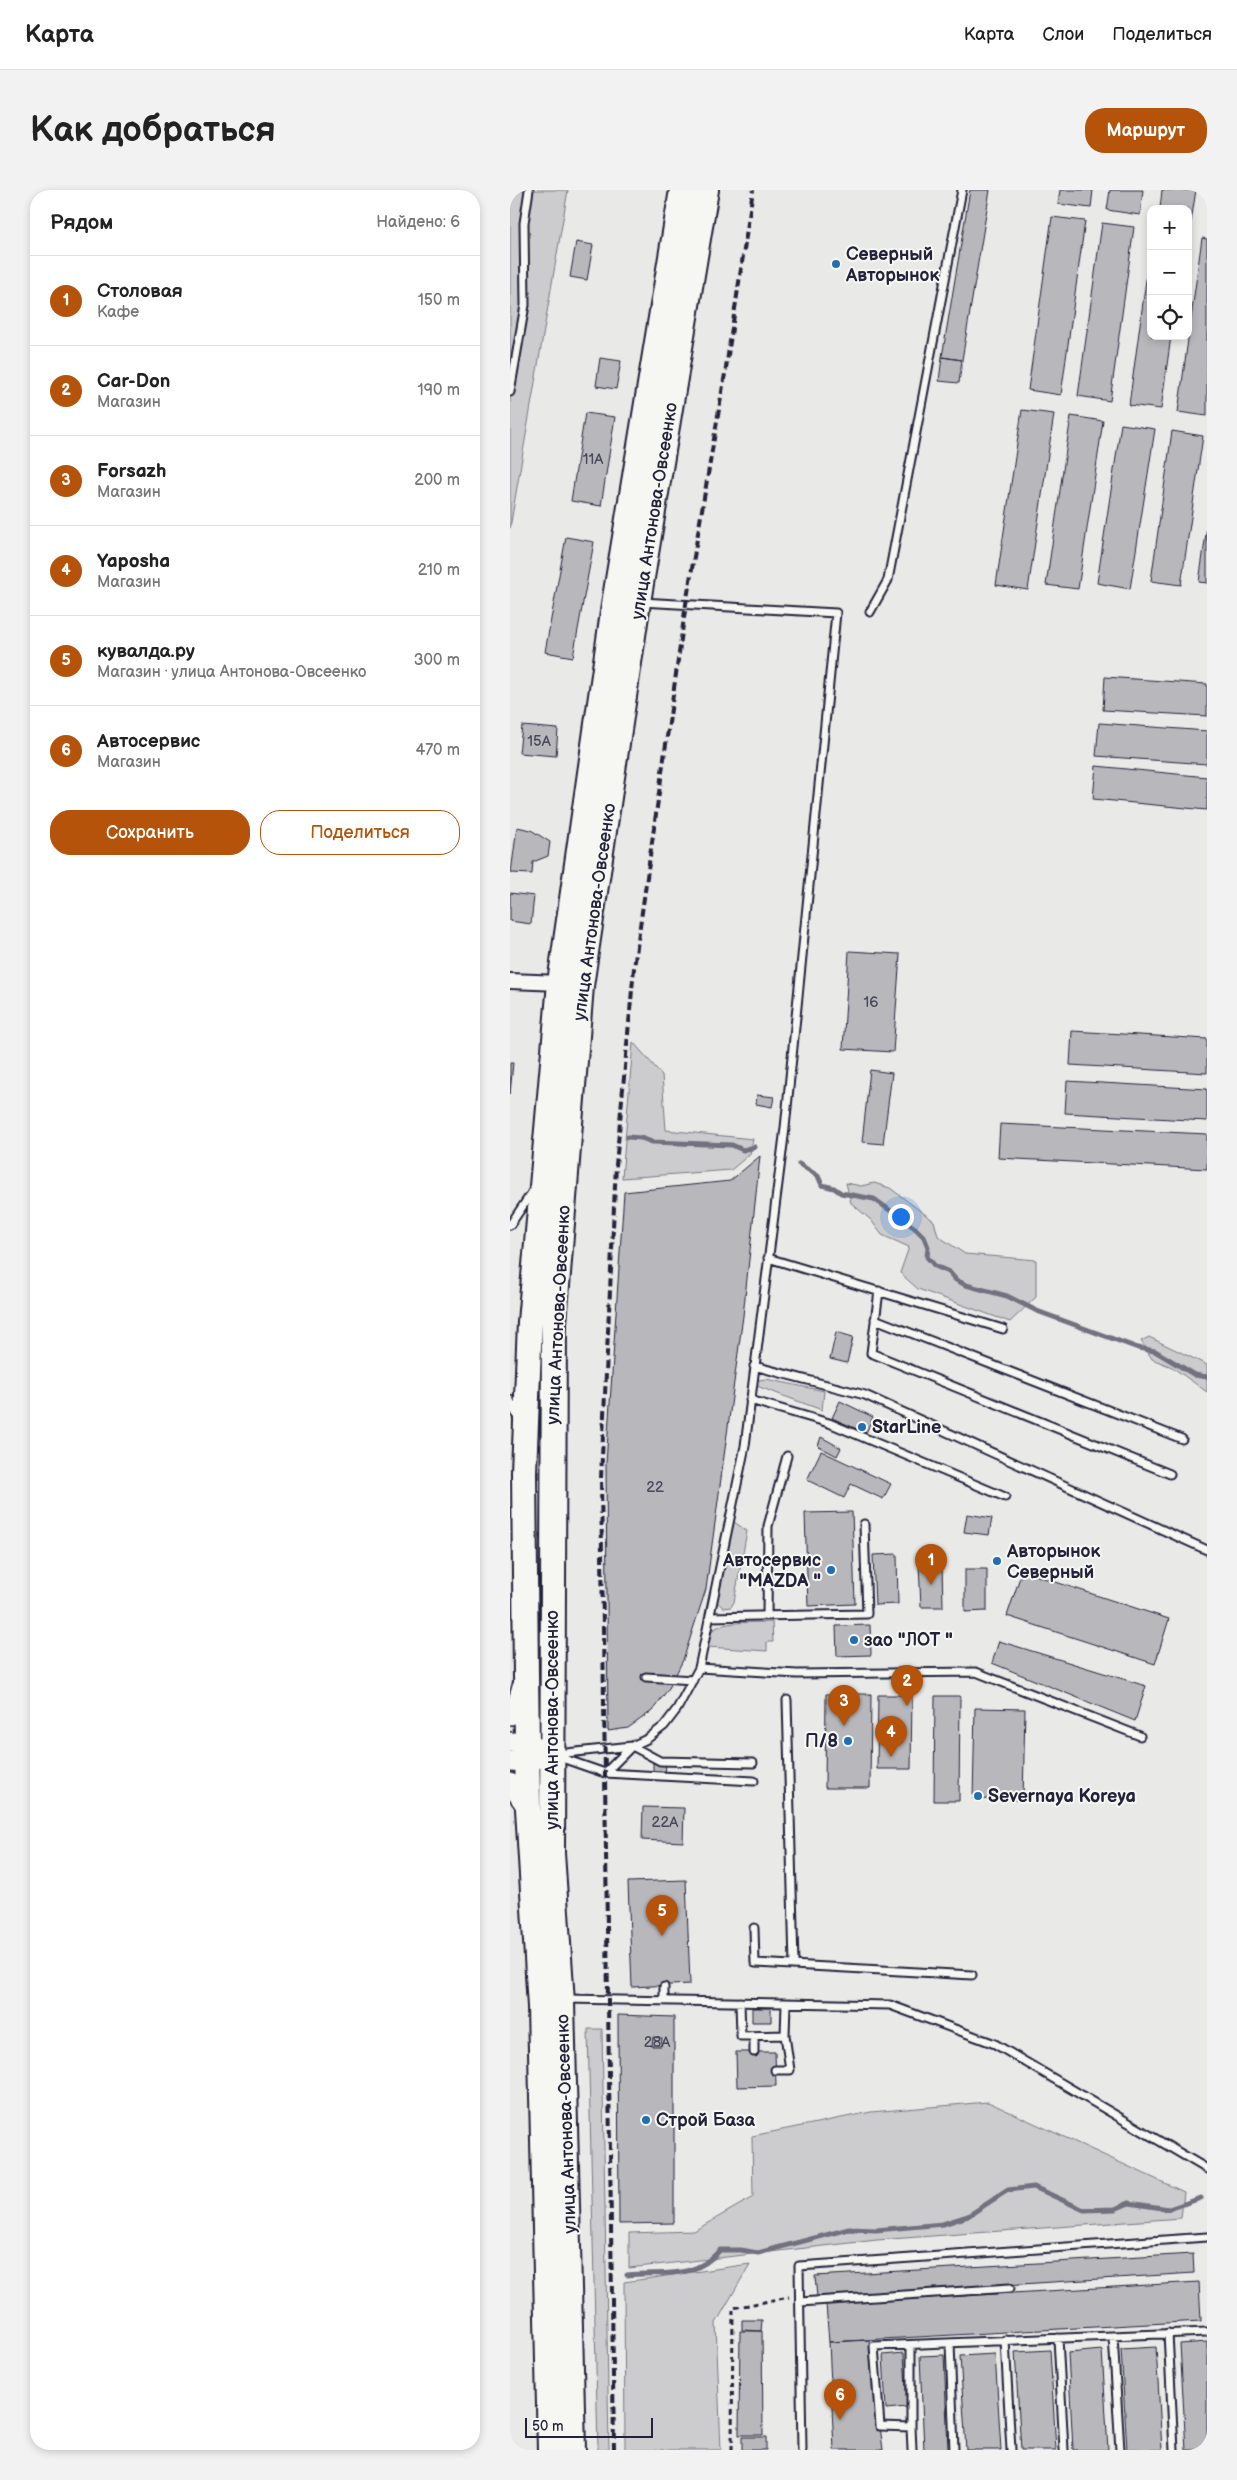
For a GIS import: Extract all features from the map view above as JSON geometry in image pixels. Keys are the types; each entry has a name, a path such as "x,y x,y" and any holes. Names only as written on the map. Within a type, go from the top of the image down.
{"highway":[{"name":"улица Антонова-Овсеенко","path":"550,2450 551,1754 555,1313 581,986 627,600 682,190"},
{"name":"улица Антонова-Овсеенко","path":"573,2450 551,1999 528,1809 519,1752 526,1676 525,1435 530,1322 560,983 627,600 706,190"}],"main road":[{"path":"510,1714 516,1708 526,1676"},
{"path":"519,1752 551,1754"},
{"path":"510,1783 528,1809"}],"street":[{"path":"510,981 560,983"}],"lane":[{"path":"510,392 525,305 524,223 529,190"},
{"path":"870,612 888,580 962,190"},
{"path":"604,1773 632,1746 647,1739 664,1726 677,1709 699,1668 745,1446 785,1128 836,613 627,600"},
{"path":"510,1225 542,1177"},
{"path":"768,1258 1003,1329"},
{"path":"879,1292 871,1353 1170,1474"},
{"path":"875,1319 1182,1439"},
{"path":"754,1366 865,1395 1207,1550"},
{"path":"510,1400 525,1435"},
{"path":"750,1400 829,1423 1005,1497"},
{"path":"767,1616 768,1526 787,1456"},
{"path":"710,1617 867,1614 864,1524"},
{"path":"699,1668 797,1674 976,1672 1140,1736"},
{"path":"646,1677 692,1680"},
{"path":"787,1700 794,1965"},
{"path":"551,1754 632,1746 660,1761 754,1763"},
{"path":"551,1754 604,1773 754,1780"},
{"path":"754,1928 754,1963 972,1975"},
{"path":"664,1987 664,2000"},
{"path":"551,1999 890,2006 995,2044 1207,2169"},
{"path":"740,2002 742,2036 784,2035"},
{"path":"775,2070 790,2070 784,2035 786,2004"},
{"path":"754,2036 754,2052"},
{"path":"802,2450 799,2266 1207,2237"},
{"path":"800,2299 1010,2288"},
{"path":"911,2427 880,2426 874,2346 1207,2332"},
{"path":"1168,2333 1174,2450"},
{"path":"1113,2336 1120,2450"},
{"path":"1058,2338 1064,2450"},
{"path":"1005,2340 1011,2450"},
{"path":"950,2343 954,2450"},
{"path":"911,2345 912,2450"}],"path":[{"path":"732,2450 733,2308 800,2299"}],"shaded area":[{"path":"510,190 568,190 510,528"},
{"path":"633,1042 662,1075 666,1130 753,1139 750,1154 731,1170 622,1178"},
{"path":"846,1183 861,1186 874,1183 890,1188 934,1221 938,1236 965,1254 1036,1260 1036,1297 1010,1322 918,1289 900,1273 909,1247 882,1235 871,1220 851,1203"},
{"path":"1149,1337 1207,1365 1207,1392 1172,1367 1152,1359 1141,1341"},
{"path":"766,1379 824,1391 822,1410 754,1385 759,1380"},
{"path":"734,1522 747,1531 734,1602 731,1607 724,1608 717,1602 717,1594"},
{"path":"772,1622 773,1642 767,1642 767,1651 708,1647 709,1635 719,1626 738,1623"},
{"path":"588,2029 602,2029 609,2450 598,2450"},
{"path":"988,2102 1184,2192 1181,2218 877,2240 629,2268 629,2233 694,2231 753,2197 752,2136 871,2112"},
{"path":"750,2264 716,2323 721,2450 625,2450 624,2282"}],"building":[{"path":"970,190 990,190 962,360 942,357"},
{"path":"1060,190 1093,190 1091,208 1058,204"},
{"path":"1110,190 1143,190 1140,215 1107,210"},
{"path":"1162,190 1196,190 1192,216 1192,205 1160,205"},
{"path":"1052,217 1085,221 1061,395 1028,390"},
{"path":"1102,223 1134,227 1110,401 1078,396"},
{"path":"1202,238 1207,239 1207,416 1178,412 1188,340 1192,340 1192,310"},
{"path":"576,242 593,245 587,280 570,277"},
{"path":"1147,273 1147,340 1170,340 1161,409 1129,405"},
{"path":"942,357 962,360 959,383 939,381"},
{"path":"600,358 621,361 616,389 596,386"},
{"path":"1022,410 1054,414 1028,590 996,585"},
{"path":"585,413 615,417 601,506 571,501"},
{"path":"1071,416 1103,421 1078,589 1046,585"},
{"path":"1121,424 1155,429 1130,589 1097,583"},
{"path":"1172,431 1203,436 1181,585 1151,581"},
{"path":"1207,527 1207,583 1199,582"},
{"path":"566,537 594,542 573,657 545,652"},
{"path":"1105,677 1207,684 1207,716 1103,710"},
{"path":"1099,723 1207,731 1207,764 1096,756"},
{"path":"522,726 558,729 556,756 519,753"},
{"path":"1096,766 1207,777 1207,810 1093,799"},
{"path":"517,827 531,830 550,842 548,856 533,862 532,874 511,873"},
{"path":"510,893 534,896 531,924 510,921"},
{"path":"849,951 900,954 893,1052 843,1049"},
{"path":"1072,1031 1207,1039 1207,1073 1070,1065"},
{"path":"510,1063 513,1063 510,1094"},
{"path":"870,1070 892,1073 883,1144 862,1142"},
{"path":"1067,1081 1207,1089 1207,1121 1065,1113"},
{"path":"757,1095 774,1097 772,1107 756,1104"},
{"path":"1000,1124 1207,1134 1207,1169 998,1158"},
{"path":"760,1156 743,1316 706,1589 683,1660 669,1688 652,1711 628,1728 608,1731 606,1464 624,1192 730,1181"},
{"path":"836,1332 853,1337 847,1363 830,1359"},
{"path":"840,1401 873,1417 866,1433 832,1418"},
{"path":"821,1437 841,1448 837,1456 818,1446"},
{"path":"821,1451 891,1484 883,1499 851,1484 844,1498 807,1480"},
{"path":"852,1512 855,1604 808,1606 805,1513"},
{"path":"967,1514 992,1518 989,1535 964,1532"},
{"path":"897,1554 898,1604 875,1605 873,1555"},
{"path":"919,1563 942,1563 943,1607 921,1607"},
{"path":"965,1569 987,1569 987,1611 965,1612"},
{"path":"1022,1571 1169,1619 1155,1664 1007,1616"},
{"name":"зао \"ЛОТ \"","path":"870,1625 871,1655 837,1656 836,1626"},
{"path":"999,1641 1146,1686 1135,1721 992,1663"},
{"name":"П/8","path":"826,1694 871,1694 870,1788 825,1788"},
{"path":"878,1695 912,1695 911,1769 877,1769"},
{"path":"935,1696 960,1696 959,1801 934,1801"},
{"path":"975,1708 1025,1709 1023,1800 973,1799"},
{"path":"653,1763 666,1764 665,1774 653,1773"},
{"path":"643,1807 684,1808 683,1842 642,1840"},
{"path":"686,1880 690,1984 632,1987 628,1882"},
{"path":"752,2008 771,2008 771,2022 752,2022"},
{"name":"Строй База","path":"618,2015 674,2017 674,2223 619,2224"},
{"path":"653,2037 662,2038 661,2046 652,2046"},
{"path":"736,2052 775,2052 776,2086 737,2087"},
{"path":"1193,2254 1194,2273 817,2297 815,2276"},
{"path":"1199,2282 1201,2321 829,2342 826,2304"},
{"path":"742,2320 762,2320 761,2331 742,2330"},
{"path":"740,2331 762,2331 763,2435 739,2435"},
{"path":"869,2340 883,2450 834,2450 829,2342"},
{"path":"1207,2342 1207,2450 1186,2450 1180,2344"},
{"path":"1156,2347 1162,2450 1127,2450 1121,2349"},
{"path":"1050,2350 1056,2450 1021,2450 1015,2352"},
{"path":"1102,2350 1108,2450 1073,2450 1068,2353"},
{"path":"904,2353 907,2407 886,2409 883,2355"},
{"path":"995,2354 1001,2450 966,2450 960,2356"},
{"path":"944,2355 948,2450 924,2450 920,2356"},
{"path":"742,2437 766,2437 766,2450 742,2450"}],"waterway":[{"path":"628,1137 641,1138 652,1142 732,1145 743,1150 755,1147"},
{"path":"799,1164 818,1176 822,1185 834,1188 841,1193 874,1199 915,1228 924,1237 928,1247 927,1257 935,1266 949,1272 956,1280 966,1285 1007,1296 1037,1311 1138,1348 1155,1351 1195,1375 1207,1377"},
{"path":"627,2275 677,2273 699,2266 710,2260 720,2250 741,2250 758,2253 849,2229 876,2230 943,2224 968,2216 1008,2190 1034,2187 1084,2210 1115,2209 1129,2203 1169,2209 1201,2198"}],"railway":[{"path":"614,2450 601,1478 616,1165 634,968 686,604 726,368 753,190"}],"place":[{"name":"Северный Авторынок","path":"836,264"},
{"name":"StarLine","path":"862,1427"},
{"name":"Авторынок Северный","path":"997,1561"},
{"name":"Автосервис \"MAZDA \"","path":"831,1570"},
{"name":"Столовая","path":"931,1585"},
{"name":"зао \"ЛОТ \"","path":"854,1640"},
{"name":"Car-Don","path":"907,1706"},
{"name":"Forsazh","path":"844,1726"},
{"name":"П/8","path":"848,1741"},
{"name":"Yaposha","path":"891,1757"},
{"name":"Severnaya Koreya","path":"978,1796"},
{"name":"кувалда.ру","path":"662,1936"},
{"name":"Строй База","path":"646,2120"},
{"name":"Автосервис","path":"840,2420"}]}
